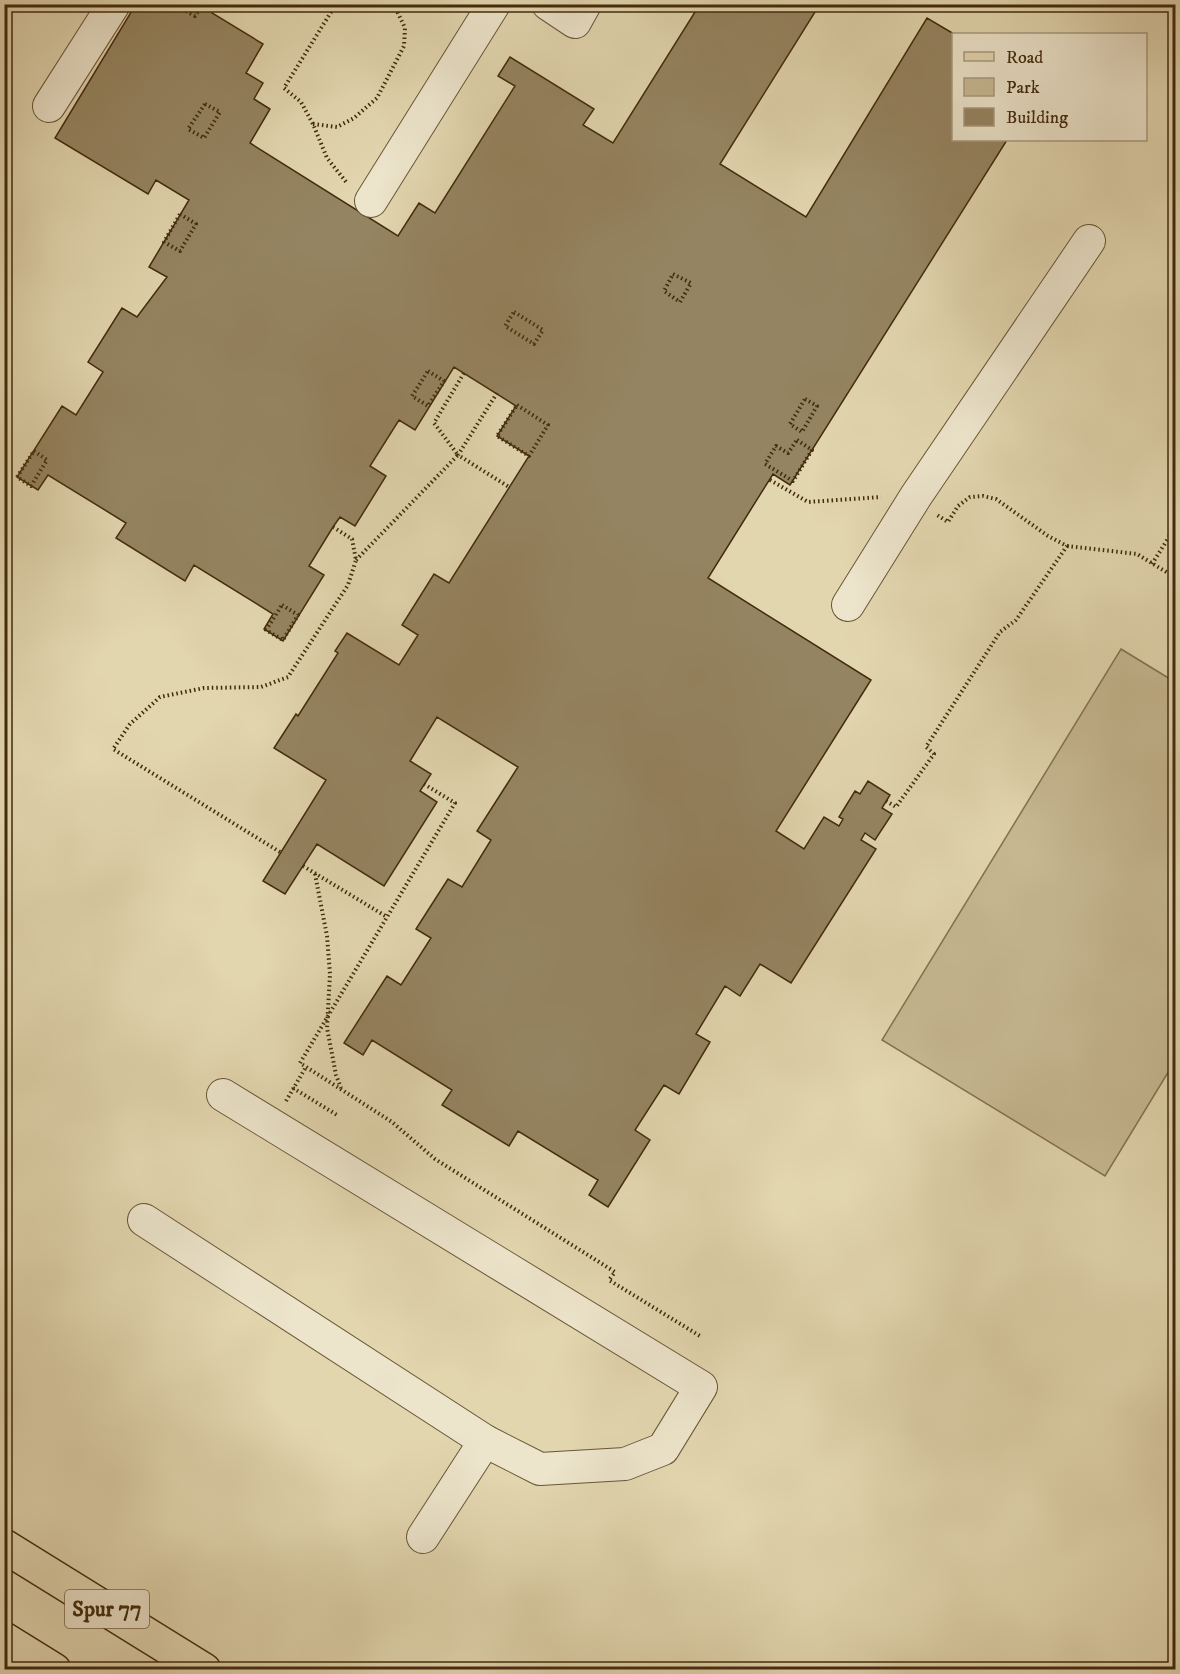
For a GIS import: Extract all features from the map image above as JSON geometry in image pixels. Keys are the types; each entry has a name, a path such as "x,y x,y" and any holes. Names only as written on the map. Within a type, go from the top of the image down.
{"main road":[{"name":"Spur 77","path":"4,1546 204,1670"},
{"path":"4,1639 54,1670"}],"lane":[{"path":"50,106 114,4"},
{"path":"371,201 494,4"},
{"path":"548,4 575,22 585,4"},
{"path":"848,605 913,500 1089,241"},
{"path":"144,1220 485,1441 540,1469 625,1464 663,1449 701,1387 223,1095"},
{"path":"423,1537 485,1441"}],"path":[{"path":"188,4 184,10 195,16 202,4"},
{"path":"336,4 284,88 301,102 327,158 354,191 371,201"},
{"path":"313,124 337,127 354,118 377,98 404,46 405,28 397,11 387,4"},
{"path":"205,104 220,112 204,138 188,129 205,104"},
{"path":"180,214 196,224 180,251 164,242 180,214"},
{"path":"673,274 691,284 680,302 664,291 673,274"},
{"path":"514,312 543,330 534,344 505,326 514,312"},
{"path":"428,371 444,381 428,406 412,396 428,371"},
{"path":"464,373 434,423 458,454 509,488"},
{"path":"280,852 113,749 130,724 160,697 204,688 261,687 288,678 348,585 356,560 458,454 497,393"},
{"path":"806,399 817,406 802,432 789,424 806,399"},
{"path":"517,405 548,425 529,456 497,436 517,405"},
{"path":"797,440 812,450 793,481 765,464 776,446 788,453 797,440"},
{"path":"33,451 47,460 31,486 17,477 33,451"},
{"path":"770,480 808,502 904,495 948,522 958,506 970,497 984,496 996,500 1048,536 1067,546 1137,554 1176,578"},
{"path":"1152,564 1176,526"},
{"path":"333,527 352,539 356,560"},
{"path":"886,801 896,807 934,753 926,747 1000,632 1016,620 1067,546"},
{"path":"282,605 298,615 283,640 266,630 282,605"},
{"path":"424,784 454,803 300,1063 392,1122 435,1159 615,1272 609,1280 700,1336"},
{"path":"303,866 387,917"},
{"path":"315,874 327,936 330,974 327,1028 341,1089"},
{"path":"282,1107 306,1067"},
{"path":"293,1088 337,1115"}],"green space":[{"path":"1121,649 1175,682 1175,1061 1105,1176 882,1040"}],"building":[{"path":"136,4 216,4 212,13 263,44 246,73 263,83 254,99 270,109 250,143 398,236 419,203 435,213 515,86 498,76 510,57 594,109 583,125 613,143 700,4 820,4 720,164 806,217 927,18 952,33 952,141 1006,141 790,485 773,474 708,578 871,680 776,831 804,849 824,817 839,826 843,819 839,817 855,791 860,794 868,781 890,795 882,808 892,814 875,840 865,833 861,840 876,849 791,983 760,964 740,996 725,986 696,1034 710,1042 679,1094 664,1085 635,1130 650,1140 608,1207 589,1195 598,1180 518,1131 509,1146 442,1105 452,1090 372,1040 363,1055 344,1043 387,976 401,985 431,938 416,929 448,879 462,887 491,840 477,831 518,767 437,717 410,761 431,774 420,791 437,802 384,886 317,844 285,894 263,881 326,780 274,748 296,714 298,716 338,653 335,651 347,633 399,665 418,635 402,625 434,574 449,583 529,456 497,436 516,406 454,367 415,430 399,420 370,466 386,476 355,526 340,517 333,527 309,566 324,575 283,641 264,629 273,614 194,565 185,581 116,538 126,523 48,475 38,490 17,477 62,406 76,415 103,372 88,362 122,308 137,317 167,277 149,267 189,200 156,180 148,194 55,138"}]}
